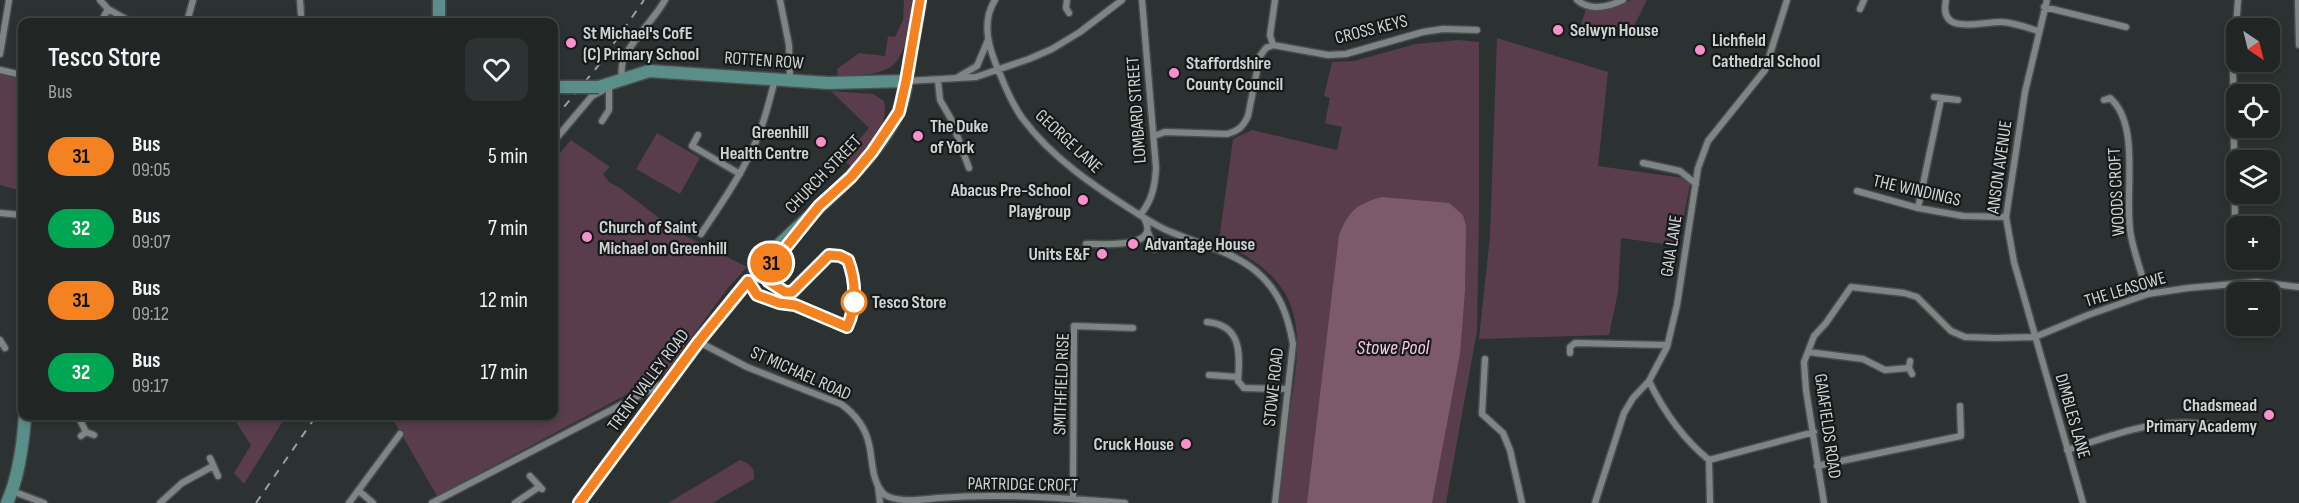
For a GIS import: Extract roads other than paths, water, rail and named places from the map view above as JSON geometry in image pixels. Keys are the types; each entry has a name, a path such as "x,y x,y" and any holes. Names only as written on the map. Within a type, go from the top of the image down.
{"street":[{"path":"0,54 9,0"},
{"path":"100,0 108,9 124,18"},
{"path":"188,18 193,0"},
{"path":"300,0 301,14"},
{"path":"439,0 439,18"},
{"path":"558,136 592,96 610,84 627,53 657,15 665,0"},
{"path":"780,0 789,45 790,80"},
{"name":"CHURCH STREET","path":"748,281 755,269 783,239 851,177 872,152 899,112 920,0"},
{"path":"952,80 977,66 988,40 988,15 995,0"},
{"path":"1067,0 1066,8 1069,13"},
{"path":"906,81 952,80 976,77 998,70 1052,49 1080,32 1122,0"},
{"name":"LOMBARD STREET","path":"1142,0 1154,136 1155,182 1142,216"},
{"path":"1154,136 1165,132 1227,134 1237,132 1245,124 1260,56 1266,48 1273,45 1270,35 1275,0"},
{"path":"1577,0 1591,6 1604,7 1623,0"},
{"name":"GAIA LANE","path":"1595,503 1624,413 1633,398 1649,381 1667,345 1677,305 1698,168 1708,141 1765,70 1787,0"},
{"path":"1860,9 1864,0"},
{"path":"1946,0 1946,15 1950,21 1960,24 2001,22 2019,24 2038,31"},
{"path":"2234,150 2233,37 2238,0"},
{"path":"2298,0 2299,45"},
{"path":"2045,3 2126,27"},
{"name":"ANSON AVENUE","path":"2036,338 2014,262 2006,217 2025,92 2045,3"},
{"path":"103,18 108,9"},
{"name":"CROSS KEYS","path":"1273,45 1328,55 1346,54 1423,32 1447,29 1477,30"},
{"name":"GEORGE LANE","path":"988,40 998,70 1022,118 1041,140 1090,183 1142,216"},
{"path":"0,70 18,74"},
{"name":"ROTTEN ROW","path":"558,87 610,84 649,71 828,83 906,81"},
{"path":"701,234 740,174 753,149 766,114 775,79"},
{"path":"938,81 940,100 951,119 969,168"},
{"path":"602,122 609,110 610,84"},
{"path":"1934,97 1958,100"},
{"name":"WOODS CROFT","path":"2104,100 2110,98 2116,103 2128,131 2131,237 2148,294"},
{"path":"1918,208 1941,99"},
{"path":"698,135 692,146 740,174"},
{"path":"1643,163 1680,171 1695,184"},
{"name":"THE WINDINGS","path":"1857,191 1918,208 1963,216 2006,217"},
{"path":"0,213 18,215"},
{"path":"1142,216 1149,226 1148,232 1154,249"},
{"name":"STOWE ROAD","path":"1142,216 1167,231 1249,265 1271,286 1285,309 1293,344 1275,503"},
{"path":"1086,244 1123,244 1142,238 1148,232"},
{"name":"TRENT VALLEY ROAD","path":"579,503 670,379 748,281"},
{"name":"THE LEASOWE","path":"2036,338 2099,311 2148,294 2257,282 2299,287"},
{"name":"GAIAFIELDS ROAD","path":"1824,503 1806,390 1804,362 1814,336 1851,287 1904,293 1917,297 1951,331 1965,337 2036,338"},
{"path":"1207,322 1220,323 1235,339 1240,356 1238,381 1244,388 1288,390"},
{"name":"SMITHFIELD RISE","path":"1069,500 1074,326 1133,328"},
{"name":"DIMBLES LANE","path":"2036,338 2083,503"},
{"path":"0,340 5,348"},
{"name":"ST MICHAEL ROAD","path":"699,341 747,367 841,404 851,411 865,431 880,503"},
{"path":"1569,353 1570,347 1575,343 1667,345"},
{"path":"1808,352 1863,359 1886,370 1910,368"},
{"path":"1485,359 1482,414 1503,434 1510,450 1522,503"},
{"path":"1209,375 1238,378"},
{"path":"436,502 670,379"},
{"path":"1649,381 1662,407 1680,431 1693,447 1709,460 1710,503"},
{"path":"1817,466 1961,436 1960,406"},
{"path":"7,503 12,491 23,440 25,420"},
{"path":"79,420 83,434 94,435"},
{"path":"2067,450 2139,428 2174,423 2231,428"},
{"path":"1709,460 1814,432"},
{"path":"349,503 400,434"},
{"path":"210,458 218,476"},
{"path":"160,503 182,483 213,466"},
{"path":"515,503 540,488 530,476"},
{"path":"878,486 884,494 898,501 920,501"},
{"path":"12,491 44,503"},
{"path":"359,491 373,503"},
{"name":"PARTRIDGE CROFT","path":"920,501 976,497 1125,503"}],"water":[{"name":"Stowe Pool","path":"1382,197 1449,203 1463,215 1466,226 1465,291 1460,354 1432,503 1307,503 1339,235 1346,220 1355,209 1366,202"}],"railway":[{"path":"558,114 598,66 644,0"},
{"path":"256,503 313,420"}],"place":[{"name":"Selwyn House","path":"1558,30"},
{"name":"St Michael's CofE (C) Primary School","path":"571,43"},
{"name":"Lichfield Cathedral School","path":"1700,50"},
{"name":"Staffordshire County Council","path":"1174,73"},
{"name":"The Duke of York","path":"918,136"},
{"name":"Greenhill Health Centre","path":"821,142"},
{"name":"Abacus Pre-School Playgroup","path":"1083,200"},
{"name":"Church of Saint Michael on Greenhill","path":"587,237"},
{"name":"Advantage House","path":"1133,244"},
{"name":"Units E&F","path":"1102,254"},
{"name":"Tesco Store","path":"854,302"},
{"name":"Chadsmead Primary Academy","path":"2269,415"},
{"name":"Cruck House","path":"1186,444"}]}
